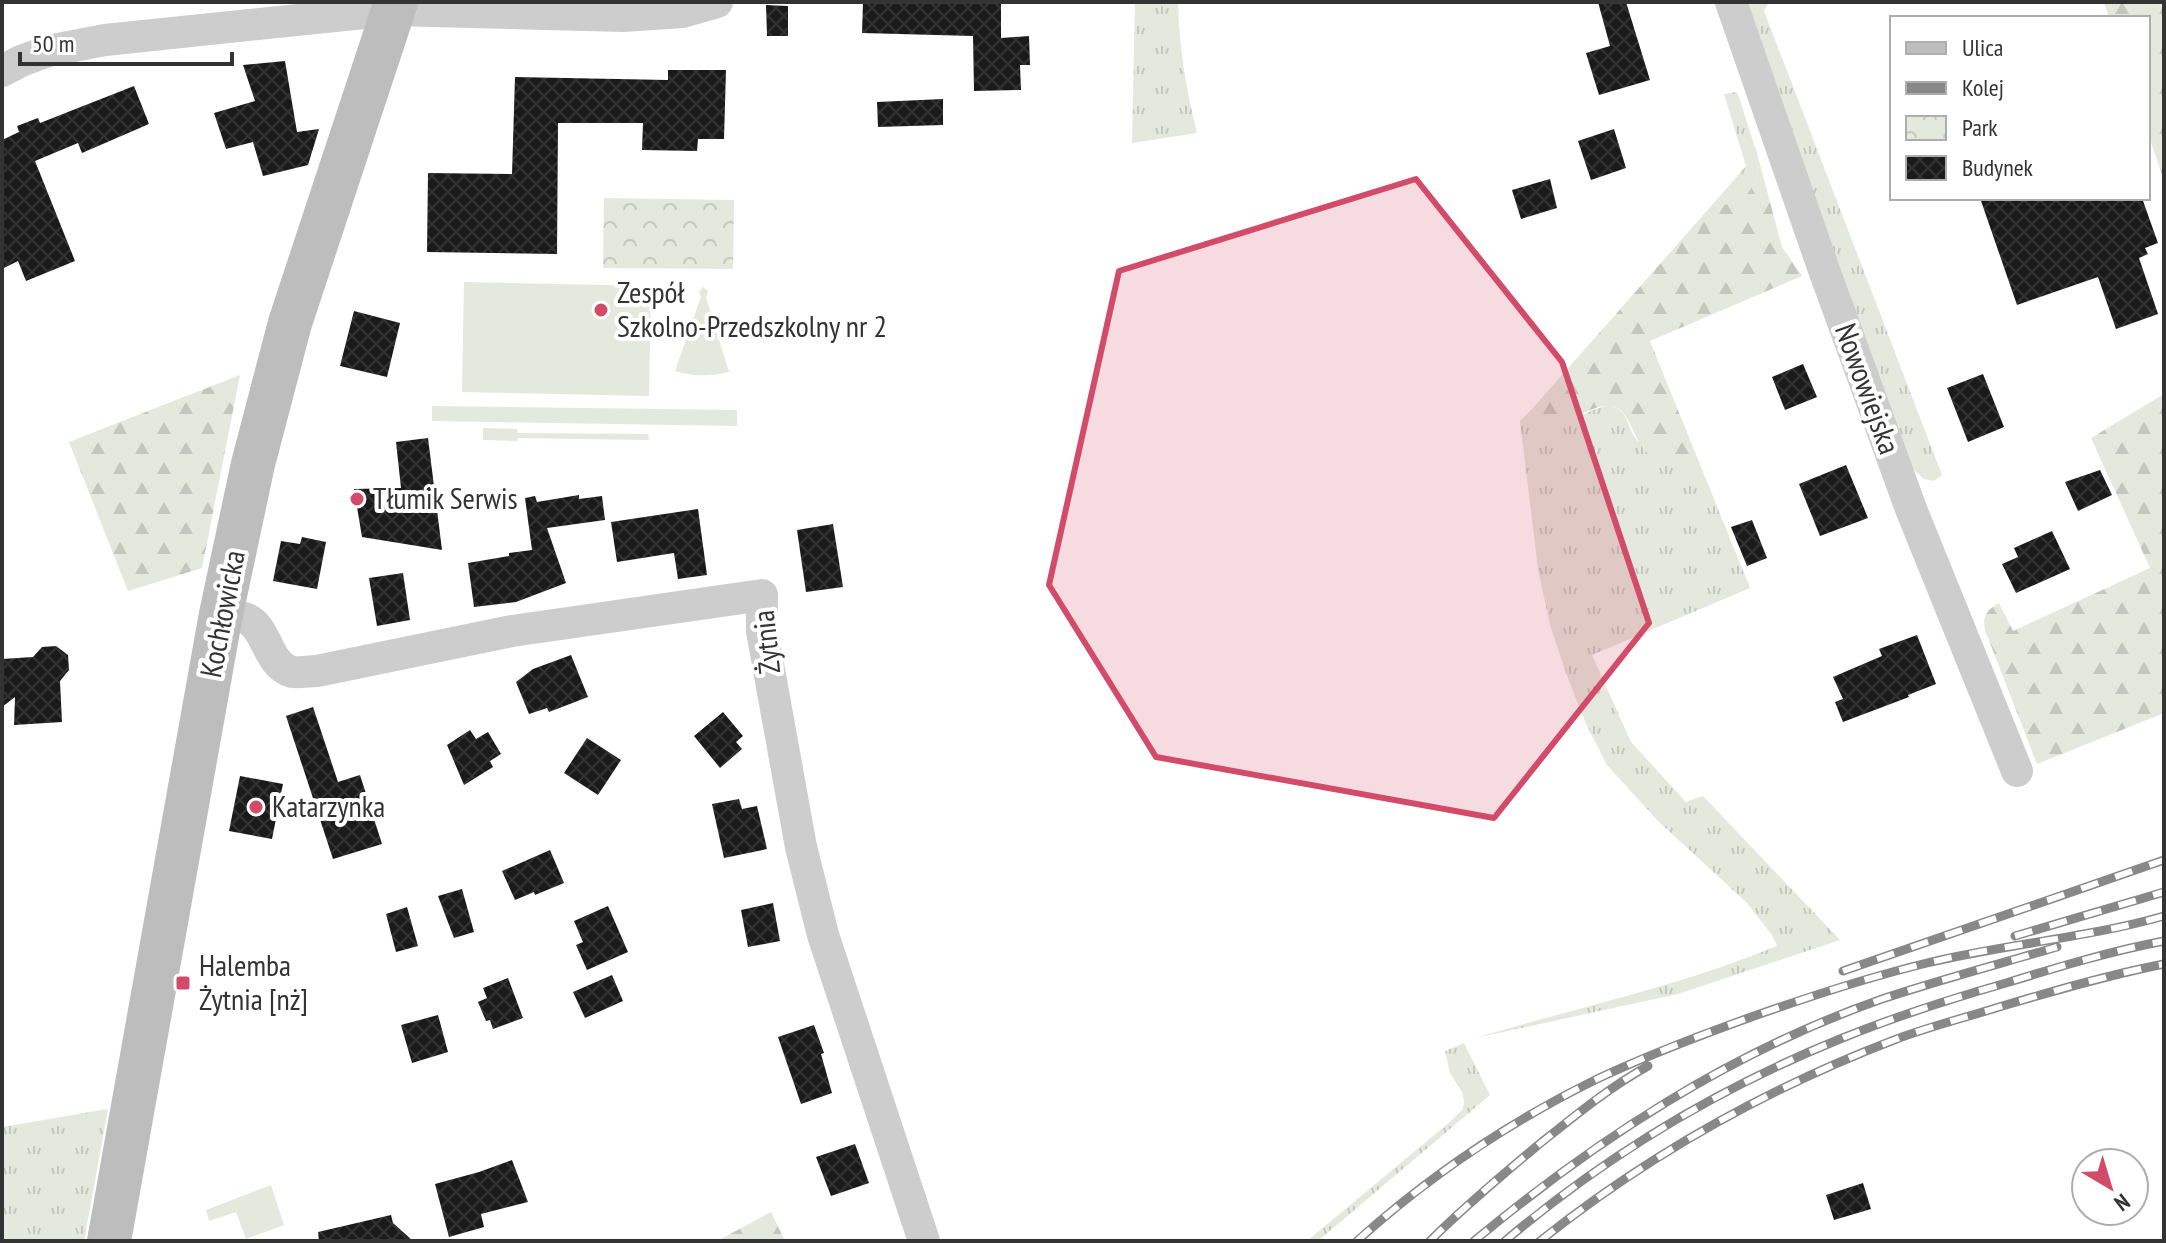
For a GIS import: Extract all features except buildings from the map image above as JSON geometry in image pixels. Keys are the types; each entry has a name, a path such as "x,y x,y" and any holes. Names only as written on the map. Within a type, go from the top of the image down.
{"street":[{"path":"2,71 48,51 105,40 394,6 623,16 682,12 717,2"},
{"name":"Nowowiejska","path":"1731,2 1911,509 2017,771"},
{"name":"Kochłowicka","path":"109,1241 221,614 253,464 290,323 394,6"},
{"name":"Żytnia","path":"221,614 247,619 260,632 267,648 282,667 294,672 317,671 512,631 762,595 762,631 801,847 823,935 924,1241"}],"highlighted area":[{"path":"1416,179 1562,362 1649,623 1494,818 1156,757 1049,585 1119,271"}],"green space":[{"path":"1135,2 1178,2 1184,68 1197,133 1132,143"},
{"path":"1744,2 1769,2 1764,11 1942,475 1934,481 1924,479 1913,469"},
{"path":"2104,2 2164,2 2164,181 2150,139 2150,16 2108,16"},
{"path":"1736,92 1758,157 1758,168 1753,186 1741,199 1724,205 1713,204 1746,166 1724,94"},
{"path":"1758,157 1782,247 1802,276 1650,341 1697,457 1660,458 1649,454 1624,413 1612,406 1601,406 1562,422 1543,418 1532,409 1713,204 1733,203 1748,193 1756,177"},
{"path":"604,198 734,200 733,269 603,268"},
{"path":"464,282 651,286 649,396 462,392"},
{"path":"703,287 708,291 706,297 729,372 702,375 675,371"},
{"path":"240,375 202,568 128,591 69,442"},
{"path":"2164,394 2164,713 2037,764 1985,630 1985,617 1999,603 2013,631 2150,568 2091,438"},
{"path":"1608,405 1623,414 1635,438 1645,447 1668,458 1686,453 1697,457 1750,588 1592,655 1631,742 1686,802 1703,796 1840,940 1678,994 1475,1038 1665,985 1777,946 1747,903 1657,820 1607,765 1587,726 1550,625 1538,569 1520,421 1532,409 1536,414 1578,417"},
{"path":"432,406 737,410 737,426 432,421"},
{"path":"483,428 517,429 518,433 648,434 649,440 483,440"},
{"path":"1464,1043 1490,1095 1318,1241 1307,1241 1463,1109 1462,1092 1450,1073 1445,1051"},
{"path":"108,1109 84,1241 2,1241 2,1127"},
{"path":"271,1185 284,1225 246,1239 236,1212 209,1221 206,1210"},
{"path":"771,1212 785,1241 717,1241"}],"railway":[{"path":"1843,971 2164,860"},
{"path":"2015,936 2164,892"},
{"path":"1357,1241 1441,1173 1533,1113 1597,1079 1714,1030 1905,968 2164,916"},
{"path":"1505,1241 1582,1181 1664,1127 1795,1058 1943,1002 2085,960 2164,941"},
{"path":"1474,1241 1617,1134 1718,1072 1771,1045 1882,999 2057,947"},
{"path":"1540,1241 1665,1153 1754,1103 1846,1059 1946,1023 2164,964"},
{"path":"1430,1241 1537,1146 1577,1114 1648,1066"}],"place":[{"name":"Zespół Szkolno-Przedszkolny nr 2","path":"601,310"},
{"name":"Tłumik Serwis","path":"357,499"},
{"name":"Katarzynka","path":"256,807"},
{"name":"Halemba Żytnia [nż]","path":"183,983"}]}
